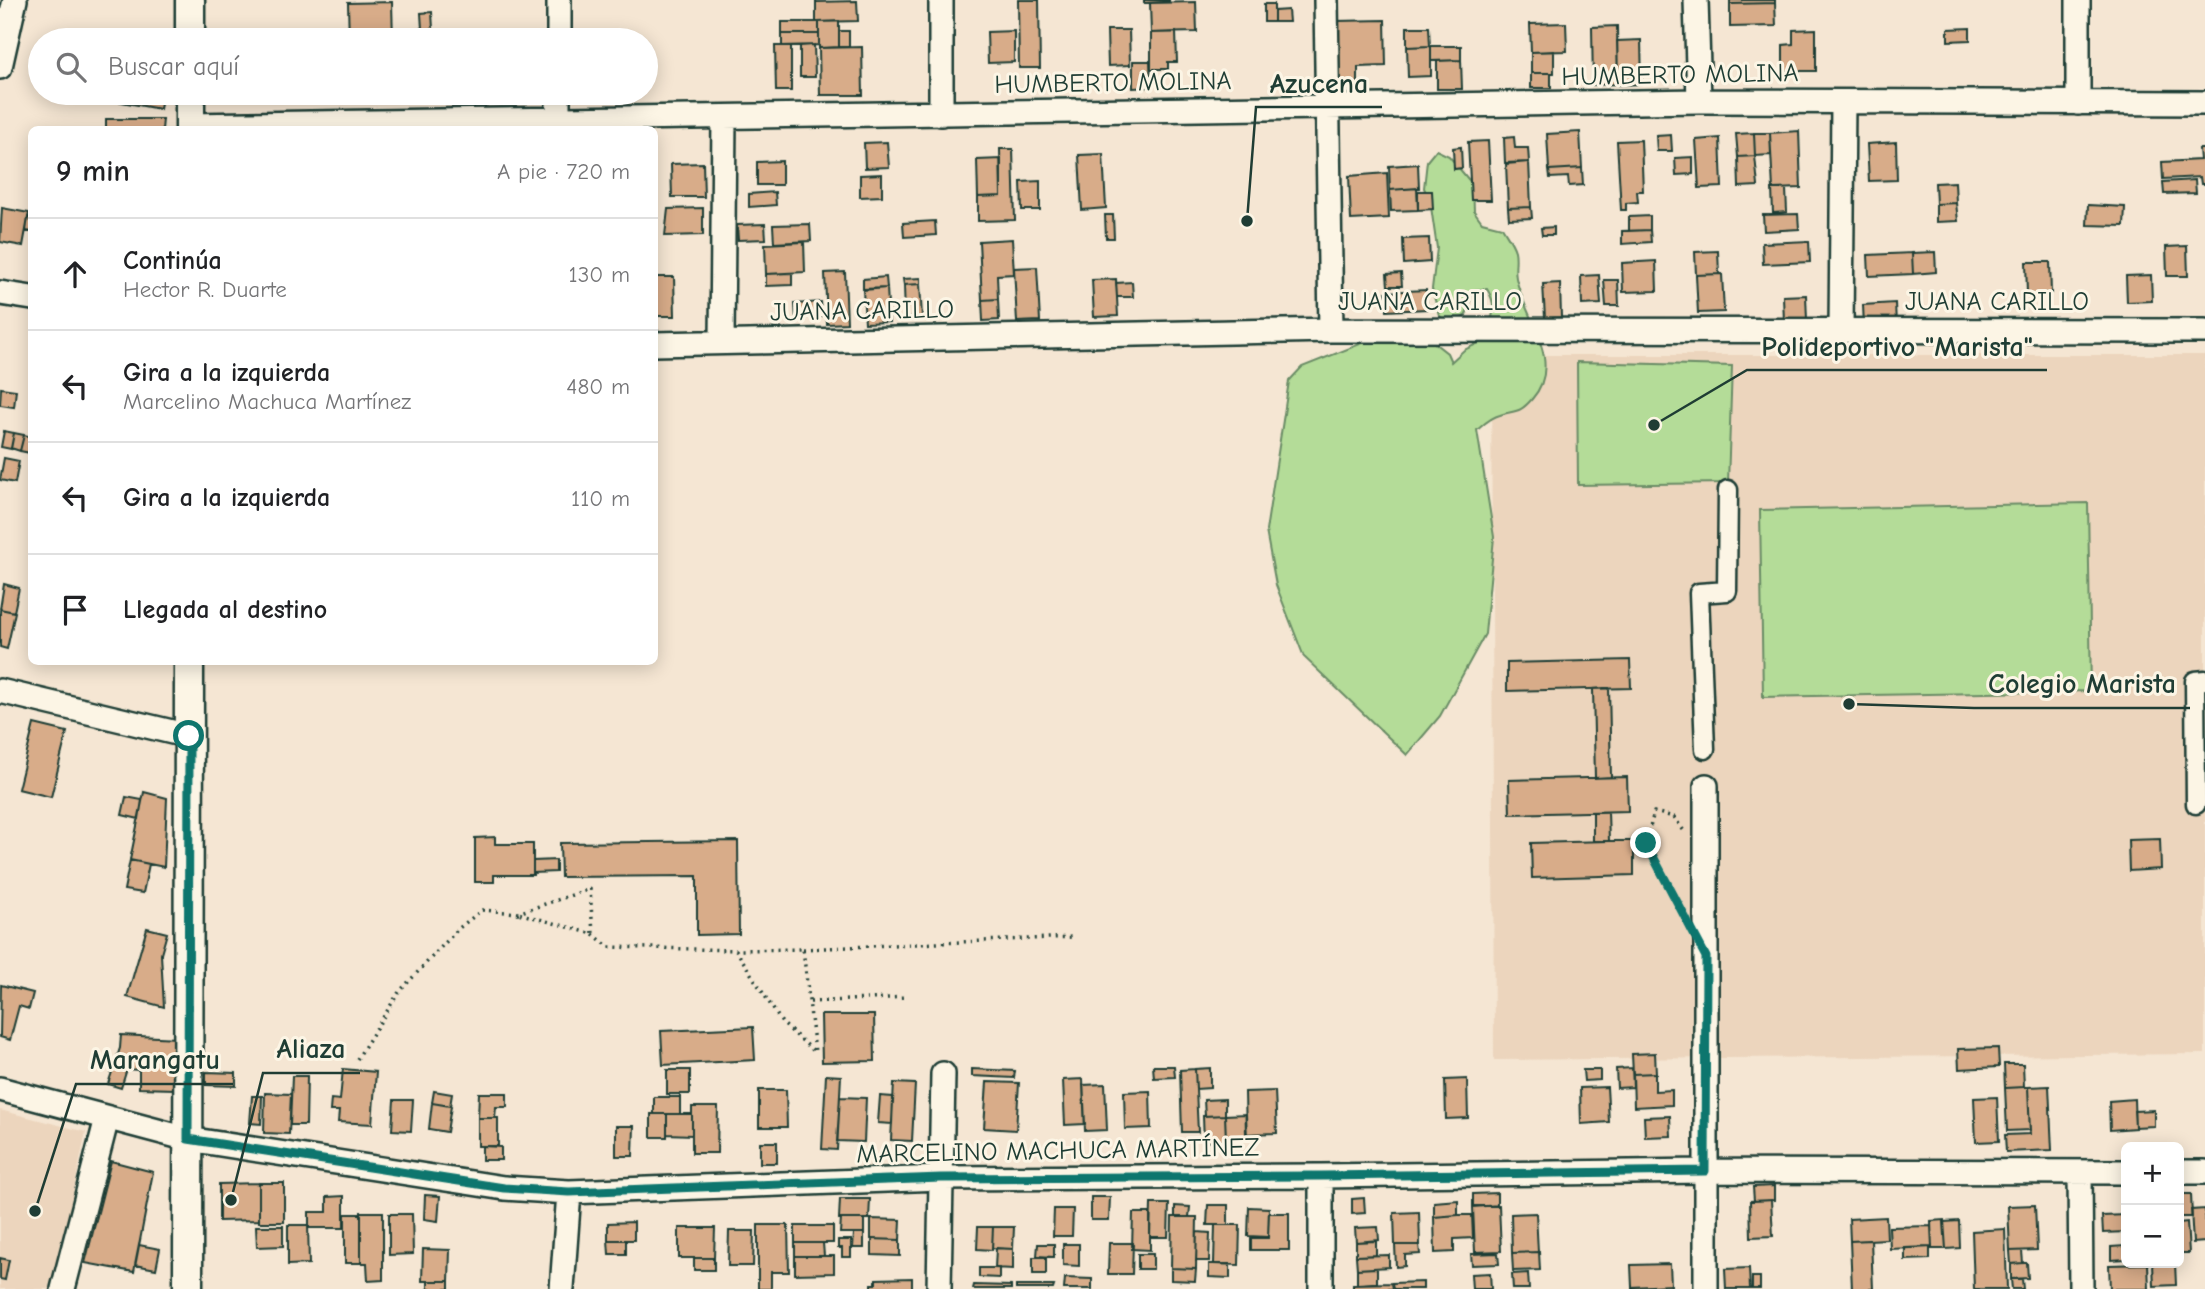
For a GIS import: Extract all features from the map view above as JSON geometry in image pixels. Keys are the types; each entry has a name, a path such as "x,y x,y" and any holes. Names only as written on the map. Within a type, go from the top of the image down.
{"street":[{"path":"0,67 15,0"},
{"path":"190,0 190,28"},
{"path":"559,0 559,28"},
{"path":"940,114 941,0"},
{"path":"1326,0 1331,330"},
{"path":"1696,0 1699,101"},
{"path":"2078,0 2078,103"},
{"name":"HUMBERTO MOLINA","path":"243,126 1699,101 2205,103"},
{"path":"1841,330 1843,102"},
{"path":"190,105 190,126"},
{"path":"558,105 558,120"},
{"path":"722,342 724,117"},
{"path":"0,293 28,297"},
{"name":"JUANA CARILLO","path":"658,344 1331,330 2205,331"},
{"path":"1705,749 1699,593 1727,591 1728,490"},
{"path":"188,1289 189,665"},
{"path":"2196,804 2195,681 2205,680"},
{"path":"0,691 189,736"},
{"path":"1706,786 1706,1289"},
{"path":"939,1289 943,1074"},
{"name":"MARCELINO MACHUCA MARTÍNEZ","path":"0,1089 188,1139 504,1188 569,1192 941,1178 1705,1171 2121,1172"},
{"path":"62,1289 107,1118"},
{"path":"2080,1172 2081,1289"},
{"path":"2184,1172 2205,1172"},
{"path":"1321,1176 1321,1289"},
{"path":"562,1289 569,1192"}],"path":[{"path":"1686,833 1674,817 1654,812 1646,843 1688,923"},
{"path":"518,913 590,889 593,934"},
{"path":"357,1059 399,992 459,928 482,910 518,913 593,934 609,947 803,949 1073,937"},
{"path":"736,950 782,1023 816,1052 803,949"},
{"path":"810,1002 907,997"}],"shaded area":[{"path":"1491,355 2205,355 2205,1054 1494,1060"},
{"path":"0,1110 86,1132 53,1289 0,1289"}],"green space":[{"path":"1436,150 1449,156 1473,185 1474,211 1482,222 1502,227 1513,245 1516,254 1516,278 1539,339 1545,370 1541,385 1528,404 1517,411 1494,417 1477,430 1494,537 1485,634 1440,716 1407,755 1304,657 1276,585 1266,531 1289,381 1302,367 1375,338 1433,342 1447,353 1451,362 1464,350 1485,340 1493,308 1487,289 1474,290 1466,315 1449,325 1439,315 1432,289 1437,248 1430,200 1424,188 1427,161"},
{"path":"1577,362 1732,366 1728,483 1578,485"},
{"path":"2088,503 2091,691 1763,697 1760,510"}],"building":[{"path":"1018,0 1039,0 1040,68 1019,68"},
{"path":"1144,0 1169,0 1169,2 1144,3"},
{"path":"1730,0 1775,0 1775,3 1730,4"},
{"path":"857,1 858,21 816,22 816,2"},
{"path":"392,2 393,28 349,28 348,3"},
{"path":"1196,2 1197,32 1151,33 1150,3"},
{"path":"1775,3 1776,26 1730,27 1730,4"},
{"path":"1264,4 1274,4 1274,22 1264,22"},
{"path":"1288,10 1289,22 1274,22 1274,11"},
{"path":"432,12 433,28 422,28 421,13"},
{"path":"1385,20 1386,66 1358,67 1358,89 1337,90 1336,21"},
{"path":"839,21 839,47 819,48 819,22"},
{"path":"782,22 819,22 819,34 782,34"},
{"path":"1566,23 1567,51 1531,52 1530,24"},
{"path":"1617,26 1618,84 1593,85 1592,27"},
{"path":"1407,27 1429,27 1430,46 1407,47"},
{"path":"1970,28 1970,40 1948,41 1948,29"},
{"path":"1816,29 1816,71 1783,71 1783,45 1793,44 1793,30"},
{"path":"1107,30 1129,30 1130,65 1108,66"},
{"path":"839,31 849,31 849,47 839,47"},
{"path":"1014,31 1014,62 988,63 987,32"},
{"path":"1176,32 1177,62 1168,62 1168,69 1151,69 1151,33"},
{"path":"782,34 819,34 819,45 782,46"},
{"path":"1641,40 1642,84 1618,85 1617,41"},
{"path":"814,45 815,77 800,77 800,46"},
{"path":"775,46 791,46 791,91 776,91"},
{"path":"1431,46 1461,46 1461,60 1431,61"},
{"path":"1431,46 1431,76 1408,77 1407,47"},
{"path":"862,47 863,95 820,95 819,48"},
{"path":"1554,51 1554,73 1531,73 1531,52"},
{"path":"1461,60 1462,89 1437,89 1437,61"},
{"path":"1133,61 1150,61 1151,87 1133,88"},
{"path":"1531,73 1551,73 1551,88 1531,88"},
{"path":"138,105 161,105 160,109"},
{"path":"106,119 163,119 162,126 106,126"},
{"path":"1799,131 1801,188 1773,189 1770,133"},
{"path":"1580,132 1582,168 1549,170 1547,134"},
{"path":"1754,133 1755,156 1738,157 1736,134"},
{"path":"1754,133 1770,133 1771,155 1755,156"},
{"path":"1671,135 1672,151 1657,151 1656,136"},
{"path":"1514,137 1515,148 1528,148 1529,162 1505,163 1504,138"},
{"path":"1720,138 1722,187 1699,188 1696,140"},
{"path":"1641,140 1643,191 1637,191 1638,202 1626,203 1626,210 1621,210 1617,141"},
{"path":"1488,141 1491,200 1471,200 1468,142"},
{"path":"887,142 889,167 865,168 864,143"},
{"path":"1896,142 1897,180 1869,181 1867,144"},
{"path":"1461,147 1462,168 1454,169 1453,148"},
{"path":"1000,149 1013,149 1015,220 978,221 978,197 1001,196"},
{"path":"2199,149 2205,149 2205,184 2201,184 2200,177 2163,179 2162,162 2200,160"},
{"path":"1103,154 1106,208 1082,210 1079,155"},
{"path":"1755,156 1758,186 1739,187 1738,157"},
{"path":"1693,157 1693,174 1676,175 1675,158"},
{"path":"1001,159 1001,196 978,197 977,160"},
{"path":"782,161 782,185 757,185 757,162"},
{"path":"1529,162 1531,207 1508,208 1506,164"},
{"path":"703,163 704,197 672,197 671,164"},
{"path":"1418,164 1419,188 1390,190 1389,166"},
{"path":"1582,168 1583,185 1569,186 1568,177 1550,178 1549,170"},
{"path":"1387,173 1389,218 1351,220 1349,176"},
{"path":"882,174 882,196 860,197 860,175"},
{"path":"2195,180 2196,193 2164,194 2163,182"},
{"path":"1040,181 1040,210 1022,210 1021,182"},
{"path":"1955,182 1956,203 1936,204 1935,183"},
{"path":"1417,188 1418,210 1391,211 1390,190"},
{"path":"1772,189 1786,189 1787,212 1773,213"},
{"path":"1418,191 1432,191 1433,209 1418,210"},
{"path":"775,192 776,205 749,207 749,194"},
{"path":"1956,203 1958,221 1936,222 1936,204"},
{"path":"2088,205 2125,207 2124,226 2087,225"},
{"path":"1531,207 1532,218 1509,219 1508,208"},
{"path":"2,208 28,213 23,246 0,242"},
{"path":"703,208 703,235 665,236 668,209"},
{"path":"1798,214 1799,229 1764,231 1763,215"},
{"path":"1105,215 1113,215 1114,238 1106,238"},
{"path":"1650,216 1650,230 1629,231 1629,217"},
{"path":"935,221 936,235 904,237 903,223"},
{"path":"765,224 766,239 738,240 737,225"},
{"path":"810,224 811,241 774,243 773,225"},
{"path":"1554,227 1554,235 1542,235 1541,228"},
{"path":"1650,230 1651,242 1622,244 1622,231"},
{"path":"1429,238 1430,262 1404,264 1403,239"},
{"path":"1012,239 1014,274 997,275 998,299 982,300 979,241"},
{"path":"1809,241 1810,262 1763,264 1762,243"},
{"path":"804,242 805,272 766,274 765,244"},
{"path":"2187,246 2188,276 2167,276 2166,247"},
{"path":"1718,251 1719,274 1696,275 1695,252"},
{"path":"1935,252 1936,272 1913,274 1912,253"},
{"path":"1912,253 1913,274 1869,276 1868,255"},
{"path":"1656,261 1657,291 1623,292 1622,263"},
{"path":"2026,262 2050,262 2051,293 2041,293 2041,297 2027,294"},
{"path":"1037,267 1040,321 1017,322 1014,268"},
{"path":"845,272 847,323 827,324 825,273"},
{"path":"792,273 792,285 766,286 766,274"},
{"path":"1401,273 1402,286 1388,286 1387,274"},
{"path":"1722,274 1724,312 1698,313 1696,275"},
{"path":"1599,275 1601,304 1582,305 1581,276"},
{"path":"2151,275 2152,301 2127,302 2126,276"},
{"path":"658,277 674,277 675,316 658,316"},
{"path":"886,277 887,288 863,289 863,279"},
{"path":"921,278 921,284 904,285 903,279"},
{"path":"1116,279 1118,316 1094,317 1092,280"},
{"path":"1604,280 1618,280 1619,306 1606,306"},
{"path":"1132,282 1133,297 1117,297 1116,283"},
{"path":"1560,283 1561,317 1545,318 1543,284"},
{"path":"920,284 922,317 905,317 904,285"},
{"path":"887,288 889,322 865,323 863,290"},
{"path":"1426,290 1427,309 1387,311 1386,292"},
{"path":"1806,295 1807,320 1784,322 1783,296"},
{"path":"998,299 999,320 983,321 982,300"},
{"path":"821,302 822,316 796,318 795,304"},
{"path":"1895,303 1896,324 1864,326 1863,305"},
{"path":"1,388 16,390 14,407 0,405"},
{"path":"4,431 14,433 11,449 1,447"},
{"path":"14,433 24,435 20,451 11,448"},
{"path":"24,435 28,436 28,453 20,451"},
{"path":"4,458 19,461 15,483 0,480"},
{"path":"4,584 19,588 14,612 0,609"},
{"path":"0,609 15,612 7,649 0,647"},
{"path":"1630,660 1631,688 1507,691 1507,663"},
{"path":"1609,688 1611,777 1595,778 1593,689"},
{"path":"34,724 67,732 51,797 18,789"},
{"path":"1627,777 1628,811 1510,814 1509,780"},
{"path":"144,792 167,798 164,867 130,860"},
{"path":"126,797 142,800 139,819 122,815"},
{"path":"1593,812 1608,812 1609,841 1593,841"},
{"path":"495,837 495,844 533,844 533,875 494,875 494,882 475,882 475,838"},
{"path":"2160,839 2161,869 2129,871 2128,840"},
{"path":"738,841 739,934 697,935 697,876 561,877 560,843"},
{"path":"1634,841 1634,875 1532,878 1531,843"},
{"path":"130,860 149,864 143,893 124,890"},
{"path":"556,860 556,872 533,873 533,861"},
{"path":"147,928 167,933 161,954 164,1007 127,997"},
{"path":"1,985 33,993 29,1009 19,1006 10,1040 0,1037"},
{"path":"821,1015 874,1015 875,1061 822,1062"},
{"path":"753,1027 755,1060 663,1065 661,1031"},
{"path":"121,1035 176,1038 175,1089 139,1088 139,1070 127,1069 121,1088 108,1084 120,1048"},
{"path":"1998,1048 1999,1067 1959,1069 1958,1049"},
{"path":"1655,1053 1656,1073 1633,1074 1632,1054"},
{"path":"2004,1064 2023,1064 2024,1087 2005,1088"},
{"path":"1153,1066 1174,1066 1175,1077 1154,1078"},
{"path":"1210,1068 1210,1088 1196,1089 1195,1069"},
{"path":"1632,1068 1633,1087 1617,1088 1616,1069"},
{"path":"343,1069 376,1072 372,1124 338,1122 339,1111 330,1111 331,1099 340,1100"},
{"path":"972,1069 1015,1071 1014,1078 972,1076"},
{"path":"1195,1069 1198,1132 1182,1132 1180,1070"},
{"path":"667,1070 690,1070 690,1094 667,1094"},
{"path":"1583,1070 1600,1070 1600,1080 1584,1081"},
{"path":"206,1072 236,1073 236,1086 206,1085"},
{"path":"1655,1073 1655,1091 1672,1090 1672,1105 1634,1107 1633,1074"},
{"path":"826,1075 841,1076 837,1150 822,1149"},
{"path":"292,1076 307,1076 306,1125 290,1125"},
{"path":"1083,1079 1085,1124 1065,1125 1063,1080"},
{"path":"1467,1079 1468,1118 1446,1119 1445,1080"},
{"path":"987,1082 1019,1083 1016,1130 984,1128"},
{"path":"894,1083 915,1084 912,1141 891,1140"},
{"path":"1105,1084 1107,1130 1085,1131 1083,1085"},
{"path":"2049,1086 2052,1150 2006,1152 2005,1135 2030,1134 2028,1087"},
{"path":"1607,1087 1609,1122 1581,1124 1580,1088"},
{"path":"2028,1087 2030,1130 2007,1131 2005,1088"},
{"path":"759,1090 786,1090 787,1127 759,1127"},
{"path":"434,1091 452,1094 450,1106 432,1103"},
{"path":"1150,1091 1151,1128 1125,1129 1124,1092"},
{"path":"1275,1091 1277,1133 1246,1134 1245,1092"},
{"path":"265,1093 291,1094 289,1134 264,1133"},
{"path":"479,1093 507,1093 507,1107 496,1107 495,1118 478,1118"},
{"path":"252,1096 262,1096 261,1124 250,1123"},
{"path":"880,1096 893,1097 892,1124 878,1123"},
{"path":"654,1097 680,1097 680,1114 654,1114"},
{"path":"840,1097 866,1098 864,1142 837,1141"},
{"path":"1997,1097 1999,1141 1976,1142 1974,1098"},
{"path":"1225,1099 1225,1115 1205,1116 1204,1100"},
{"path":"2134,1099 2135,1128 2110,1130 2109,1101"},
{"path":"394,1100 413,1100 411,1131 392,1130"},
{"path":"432,1103 451,1106 447,1132 429,1129"},
{"path":"692,1107 718,1107 717,1153 692,1153"},
{"path":"2154,1110 2154,1126 2135,1127 2134,1111"},
{"path":"651,1114 667,1114 667,1137 651,1137"},
{"path":"667,1114 692,1114 692,1135 667,1134"},
{"path":"1246,1114 1247,1138 1226,1139 1225,1115"},
{"path":"1225,1115 1226,1141 1204,1142 1203,1116"},
{"path":"1670,1116 1671,1136 1645,1137 1644,1117"},
{"path":"478,1118 498,1118 498,1146 478,1146"},
{"path":"616,1126 634,1126 633,1156 616,1156"},
{"path":"760,1142 777,1142 777,1163 760,1163"},
{"path":"482,1146 501,1147 501,1160 482,1160"},
{"path":"111,1161 153,1172 134,1272 85,1263"},
{"path":"259,1183 259,1220 219,1221 219,1184"},
{"path":"259,1183 284,1183 284,1222 259,1222"},
{"path":"1774,1186 1774,1200 1754,1201 1753,1187"},
{"path":"1497,1193 1497,1206 1473,1206 1473,1194"},
{"path":"2184,1194 2191,1194 2192,1217 2184,1217"},
{"path":"425,1195 440,1196 438,1221 424,1219"},
{"path":"344,1196 344,1228 309,1228 309,1212 327,1212 327,1197"},
{"path":"1091,1197 1110,1197 1109,1220 1091,1220"},
{"path":"1364,1198 1365,1213 1352,1214 1352,1199"},
{"path":"840,1199 870,1199 869,1219 839,1219"},
{"path":"1458,1200 1458,1215 1434,1217 1434,1202"},
{"path":"1771,1200 1773,1236 1751,1237 1750,1201"},
{"path":"1151,1204 1169,1204 1168,1237 1150,1237"},
{"path":"1208,1205 1228,1205 1228,1225 1207,1225"},
{"path":"1499,1205 1501,1251 1475,1252 1473,1207"},
{"path":"2035,1205 2037,1250 2010,1251 2008,1206"},
{"path":"1175,1206 1190,1207 1189,1217 1175,1217"},
{"path":"1249,1207 1269,1208 1268,1237 1248,1236"},
{"path":"1054,1209 1073,1209 1072,1236 1053,1236"},
{"path":"2205,1209 2205,1242 2193,1243 2191,1210"},
{"path":"361,1212 383,1212 383,1280 368,1281 367,1263 361,1263"},
{"path":"1419,1212 1420,1245 1395,1245 1394,1213"},
{"path":"1133,1213 1150,1213 1150,1250 1132,1249"},
{"path":"1269,1213 1289,1213 1289,1250 1251,1250 1251,1238 1268,1238"},
{"path":"1536,1213 1538,1252 1512,1253 1511,1214"},
{"path":"345,1214 361,1214 361,1263 345,1263"},
{"path":"389,1214 412,1214 413,1254 389,1255"},
{"path":"1472,1215 1473,1238 1454,1239 1454,1252 1435,1253 1434,1217"},
{"path":"2121,1215 2121,1232 2103,1233 2102,1216"},
{"path":"1172,1217 1197,1217 1196,1269 1171,1268"},
{"path":"1886,1217 1887,1239 1850,1241 1849,1219"},
{"path":"841,1219 864,1219 864,1233 840,1233"},
{"path":"871,1219 901,1220 900,1240 871,1239"},
{"path":"1944,1220 1946,1249 1932,1249 1931,1221"},
{"path":"1959,1221 1960,1248 1946,1249 1944,1222"},
{"path":"634,1222 634,1240 608,1240 608,1223"},
{"path":"2184,1222 2187,1222 2189,1253 2184,1253"},
{"path":"288,1225 308,1225 309,1264 288,1265"},
{"path":"758,1225 788,1225 789,1272 771,1272 771,1289 758,1289"},
{"path":"1215,1225 1240,1225 1239,1265 1214,1264"},
{"path":"256,1226 283,1226 283,1246 257,1247"},
{"path":"795,1226 833,1226 833,1243 795,1243"},
{"path":"1931,1226 1932,1247 1890,1249 1889,1227"},
{"path":"978,1227 993,1227 992,1250 977,1249"},
{"path":"993,1227 1014,1227 1013,1249 992,1248"},
{"path":"1378,1227 1379,1240 1356,1242 1355,1228"},
{"path":"679,1228 715,1228 714,1258 679,1258"},
{"path":"2005,1229 2007,1289 1974,1289 1972,1231"},
{"path":"729,1231 754,1231 753,1266 728,1266"},
{"path":"1197,1232 1210,1233 1209,1261 1196,1261"},
{"path":"854,1233 864,1233 864,1248 853,1248"},
{"path":"872,1239 900,1240 900,1256 872,1255"},
{"path":"608,1240 626,1240 626,1254 609,1254"},
{"path":"838,1240 851,1240 851,1257 842,1257"},
{"path":"1871,1240 1873,1289 1852,1289 1850,1241"},
{"path":"1376,1241 1376,1255 1356,1256 1356,1242"},
{"path":"795,1243 823,1243 824,1256 795,1256"},
{"path":"1109,1243 1133,1243 1132,1274 1108,1274"},
{"path":"1038,1244 1054,1244 1054,1257 1037,1256"},
{"path":"1063,1244 1079,1244 1079,1266 1063,1265"},
{"path":"139,1245 160,1249 156,1269 135,1265"},
{"path":"1395,1245 1419,1245 1420,1254 1405,1255 1405,1266 1396,1267"},
{"path":"2121,1246 2121,1259 2111,1260 2111,1247"},
{"path":"1930,1247 1930,1259 1905,1260 1905,1248"},
{"path":"996,1248 1013,1249 1013,1269 995,1268"},
{"path":"423,1249 450,1250 449,1281 422,1281"},
{"path":"2010,1251 2022,1251 2023,1263 2011,1264"},
{"path":"1539,1252 1540,1270 1513,1271 1512,1253"},
{"path":"1498,1253 1499,1264 1472,1265 1471,1254"},
{"path":"1138,1254 1153,1254 1153,1269 1138,1269"},
{"path":"1389,1255 1389,1267 1357,1269 1356,1256"},
{"path":"795,1256 834,1256 834,1273 795,1274"},
{"path":"1033,1257 1046,1257 1046,1274 1033,1274"},
{"path":"0,1258 9,1260 5,1280 0,1279"},
{"path":"694,1258 714,1258 714,1270 694,1270"},
{"path":"2027,1263 2028,1278 2011,1279 2011,1264"},
{"path":"1209,1264 1230,1264 1230,1278 1209,1277"},
{"path":"1670,1264 1671,1285 1632,1287 1631,1265"},
{"path":"2109,1265 2148,1268 2149,1289 2110,1289"},
{"path":"979,1268 999,1268 999,1278 979,1277"},
{"path":"1171,1268 1196,1269 1195,1281 1171,1280"},
{"path":"1377,1268 1377,1283 1357,1284 1357,1269"},
{"path":"1749,1268 1750,1289 1726,1289 1725,1269"},
{"path":"2153,1268 2175,1268 2176,1285 2154,1286"},
{"path":"1490,1273 1491,1289 1472,1289 1471,1274"},
{"path":"1528,1273 1529,1289 1513,1289 1512,1274"},
{"path":"1752,1277 1760,1277 1760,1289 1752,1289"},
{"path":"912,1278 912,1289 872,1289 876,1279"},
{"path":"1065,1278 1092,1279 1092,1289 1064,1289"},
{"path":"2011,1279 2022,1279 2023,1289 2012,1289"},
{"path":"428,1281 449,1281 449,1289 428,1289"},
{"path":"1423,1282 1423,1289 1393,1289 1392,1283"},
{"path":"1392,1283 1393,1289 1353,1289 1353,1284"},
{"path":"974,1285 1011,1286 1011,1289 973,1289"},
{"path":"1671,1285 1671,1289 1632,1289 1632,1287"},
{"path":"1016,1286 1054,1286 1053,1289 1016,1289"}],"place":[{"name":"Azucena","path":"1247,221"},
{"name":"Polideportivo \"Marista\"","path":"1654,425"},
{"name":"Colegio Marista","path":"1849,704"},
{"name":"Aliaza","path":"231,1200"},
{"name":"Marangatu","path":"35,1211"}],"route":[{"path":"189,736 188,1139 504,1188 569,1192 941,1178 1705,1171 1706,957 1646,843"}]}
